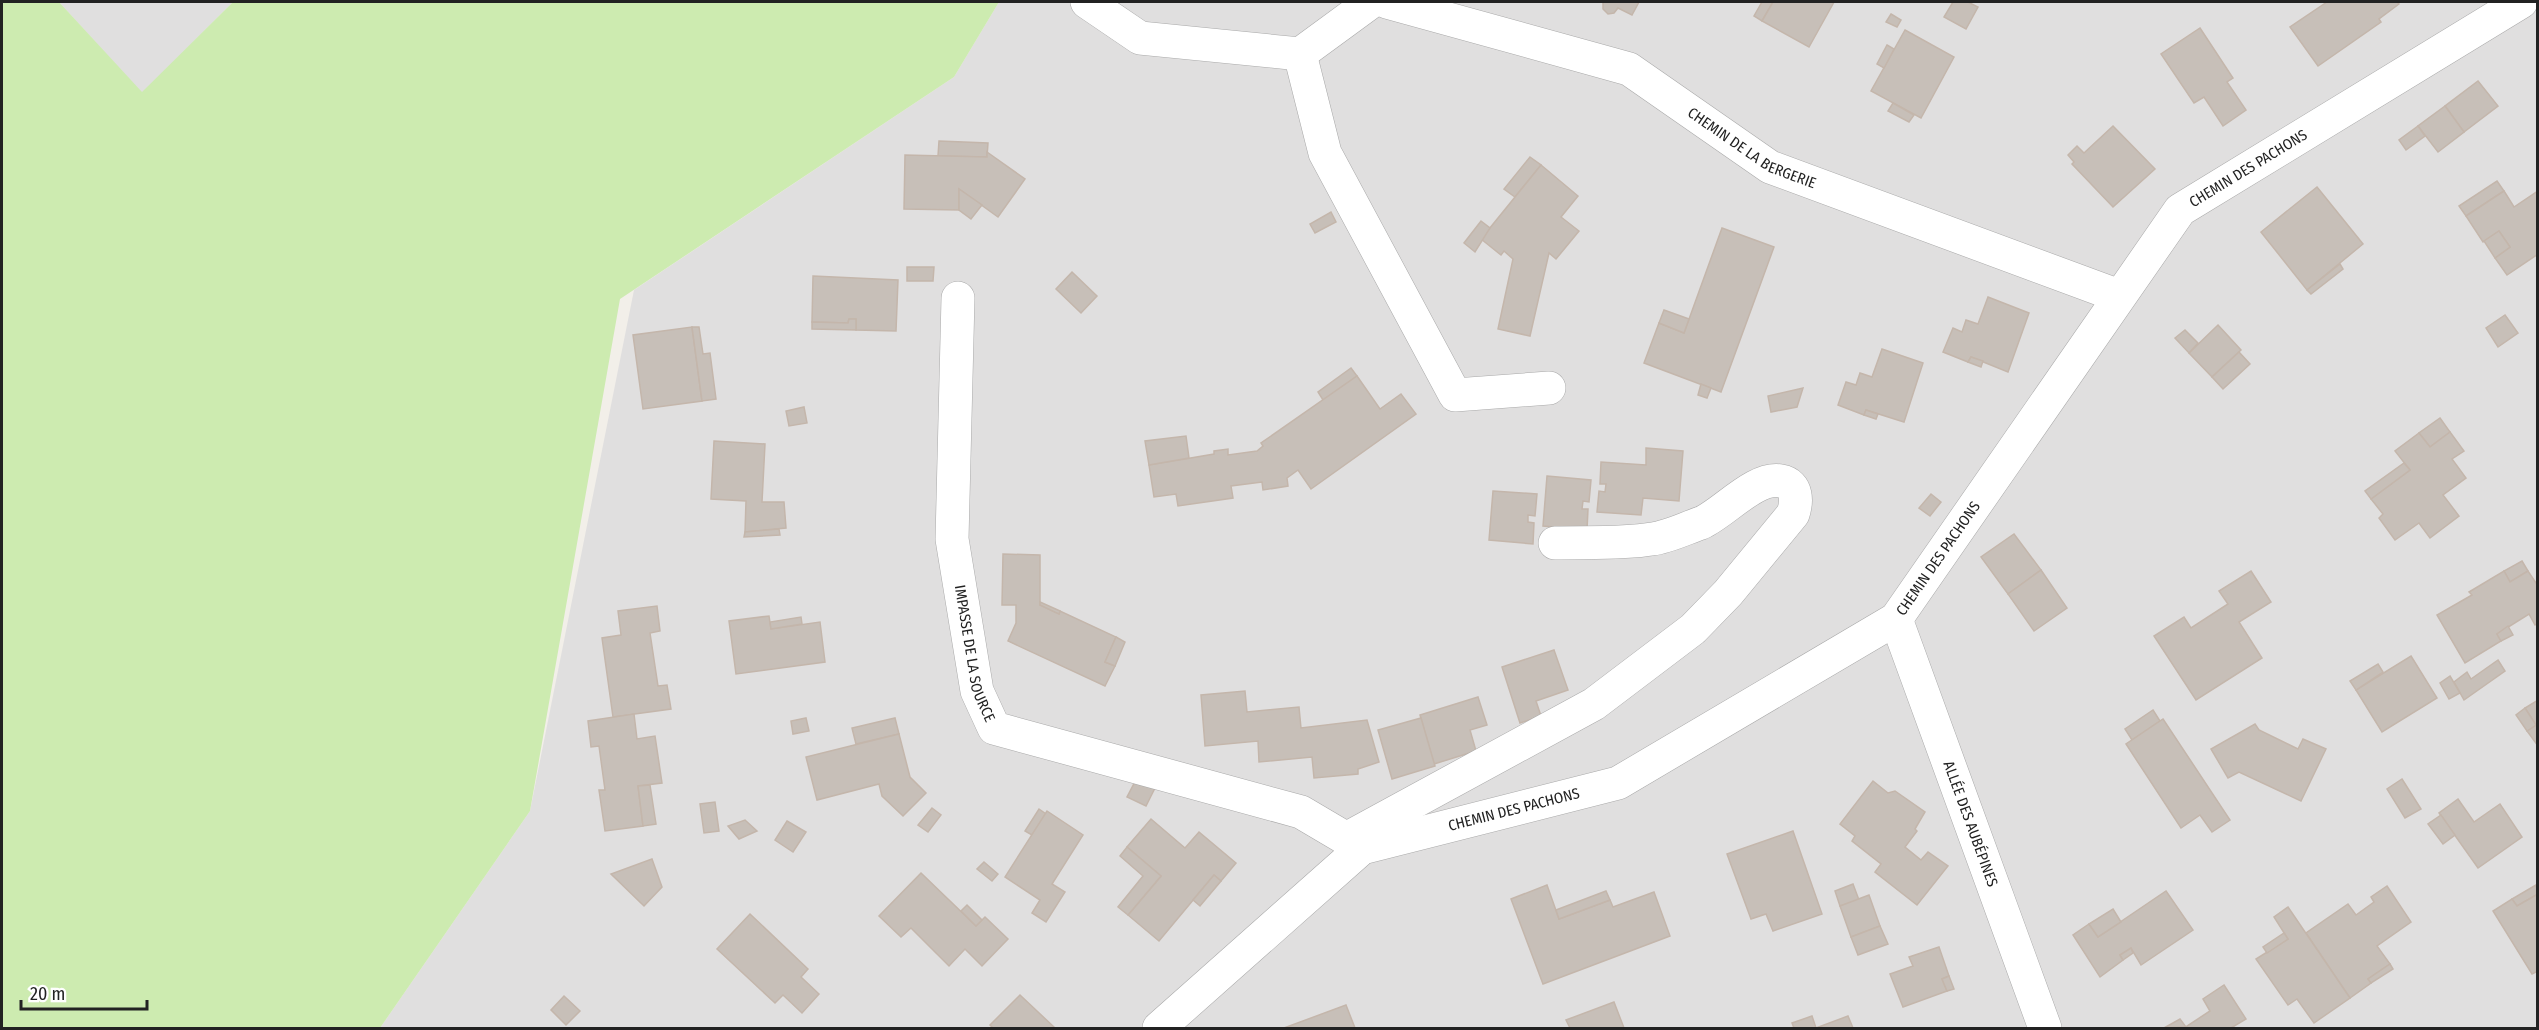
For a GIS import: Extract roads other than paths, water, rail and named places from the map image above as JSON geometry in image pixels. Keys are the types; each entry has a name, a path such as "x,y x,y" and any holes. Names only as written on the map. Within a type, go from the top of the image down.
{"street":[{"path":"1087,2 1140,38 1300,54 1371,2"},
{"name":"CHEMIN DE LA BERGERIE","path":"1387,2 1629,69 1770,167 2119,296"},
{"name":"CHEMIN DES PACHONS","path":"1160,1029 1354,843 1618,783 1896,619 2180,210 2521,2"},
{"path":"1300,54 1325,153 1455,395 1549,388"},
{"name":"IMPASSE DE LA SOURCE","path":"958,298 952,539 977,692 994,728 1300,812 1354,843"},
{"path":"1354,843 1603,698 1693,629 1728,593 1793,514 1797,500 1793,488 1784,481 1773,480 1756,486 1703,522 1654,539 1555,543"},
{"name":"ALLÉE DES AUBÉPINES","path":"1896,619 2045,1029"}]}
